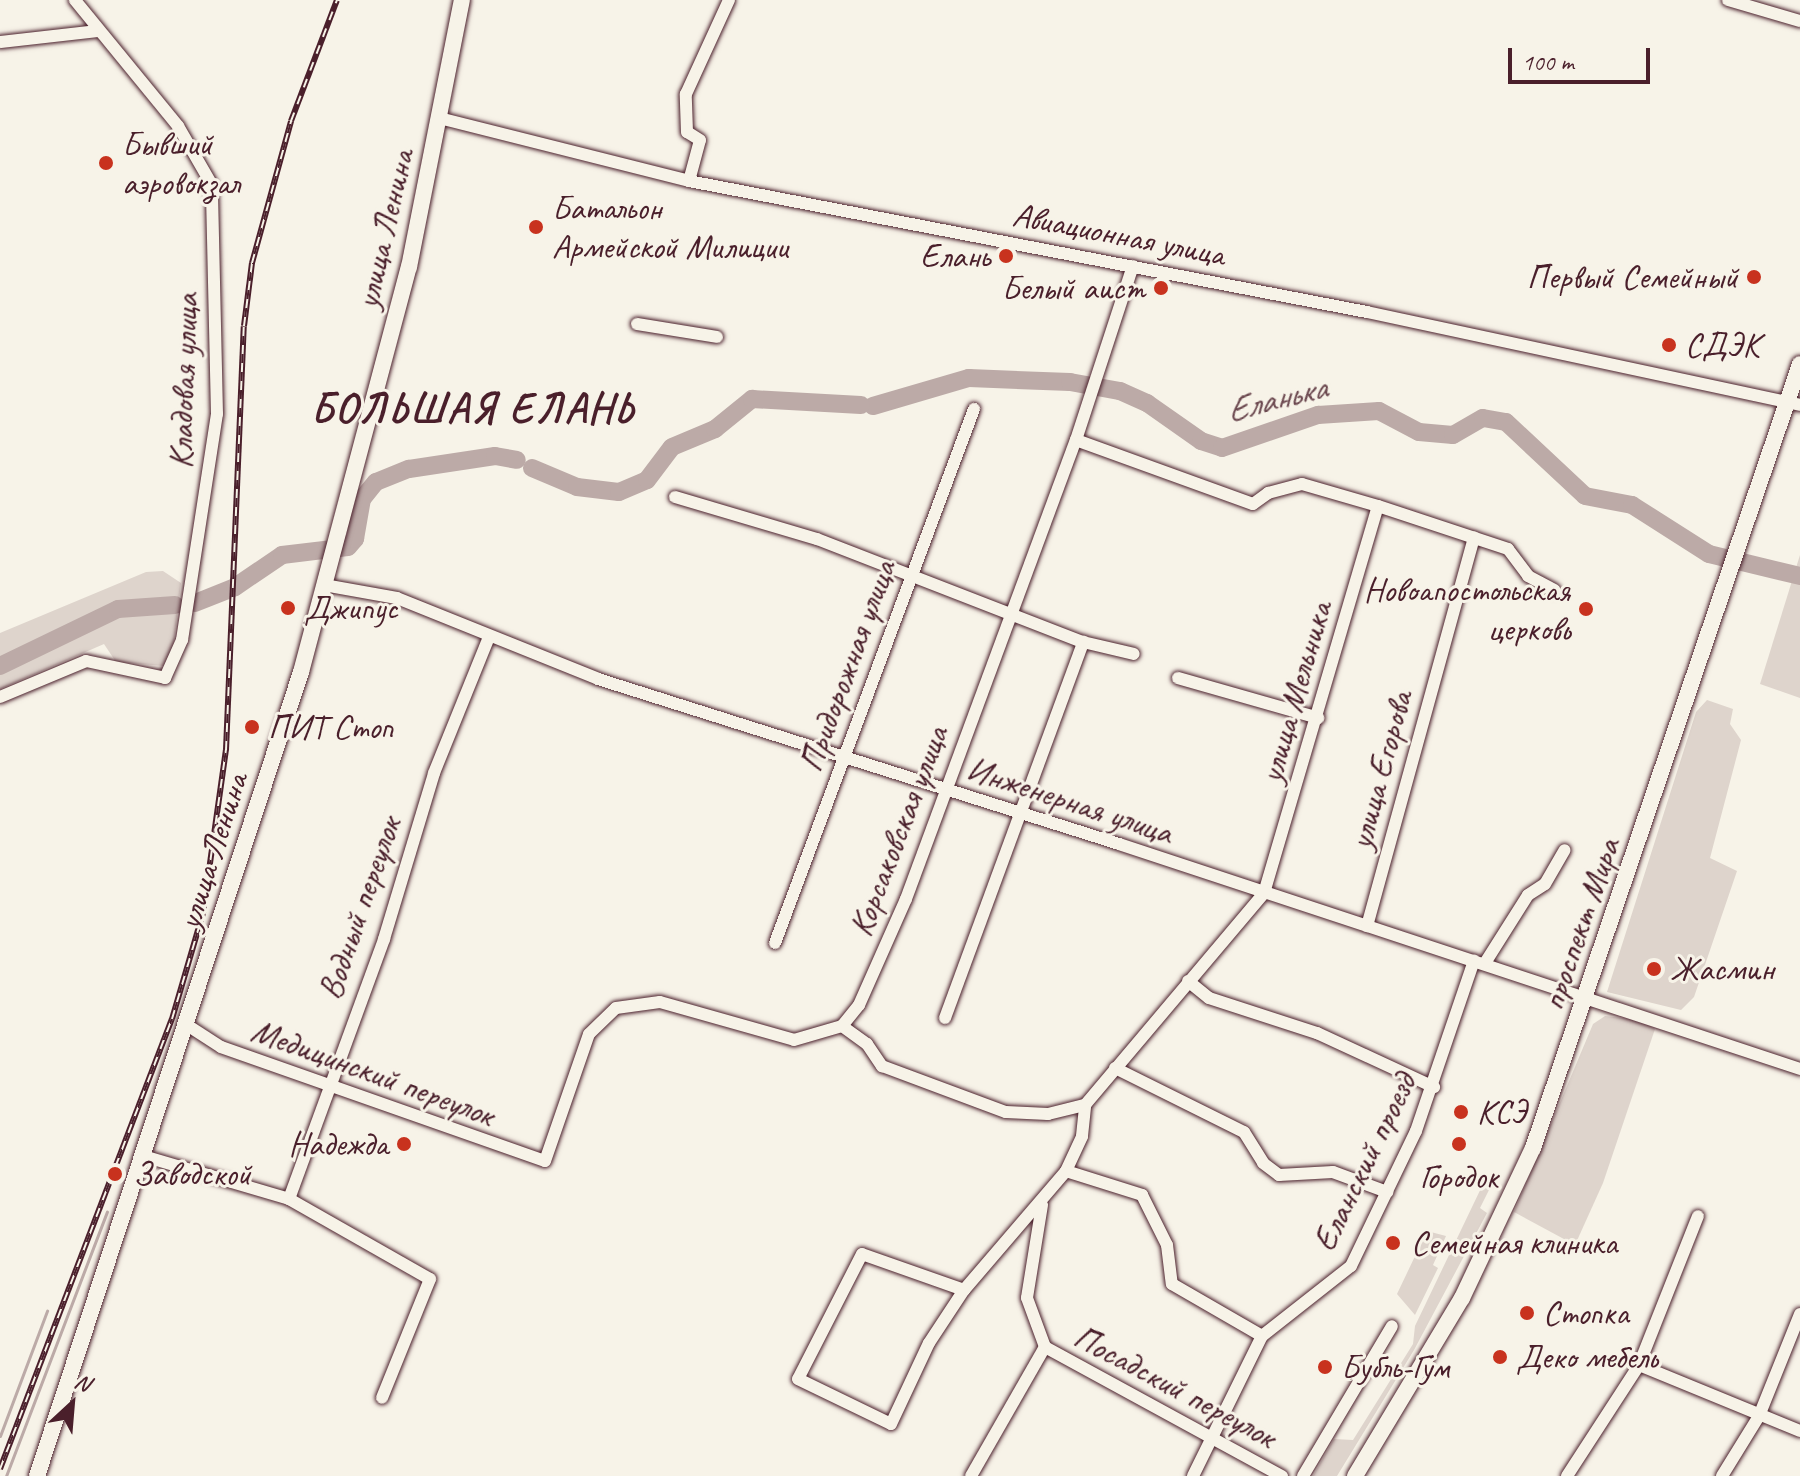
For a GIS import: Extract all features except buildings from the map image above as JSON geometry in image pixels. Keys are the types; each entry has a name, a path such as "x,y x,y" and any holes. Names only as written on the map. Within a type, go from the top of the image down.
{"main road":[{"name":"улица Ленина","path":"37,1476 187,1025 324,585 409,267 462,0"},
{"name":"проспект Мира","path":"1355,1476 1396,1413 1494,1236 1533,1148 1739,551 1794,404 1800,364"}],"street":[{"name":"Кладовая улица","path":"0,697 86,661 165,678 182,640 217,414 212,185 178,126 75,0"},
{"path":"689,181 700,140 687,132 686,94 729,0"},
{"path":"1728,0 1800,21"},
{"path":"0,42 98,31"},
{"name":"Авиационная улица","path":"439,118 689,181 1133,266 1794,404"},
{"name":"Корсаковская улица","path":"842,1026 859,1005 906,899 944,789 1106,357 1133,266"},
{"path":"637,324 717,337"},
{"name":"Придорожная улица","path":"775,943 841,758 974,409"},
{"path":"1076,440 1253,504 1268,493 1302,484 1378,506 1508,549 1528,576 1554,590"},
{"path":"675,497 817,539 910,577 1011,611 1083,642 1134,654"},
{"name":"улица Мельника","path":"1264,893 1378,506"},
{"name":"улица Егорова","path":"1367,926 1474,537"},
{"name":"Инженерная улица","path":"324,585 397,598 598,679 1479,962 1800,1069"},
{"name":"Водный переулок","path":"289,1199 332,1085 347,1030 384,939 434,773 489,637"},
{"path":"945,1018 1083,642"},
{"path":"1178,678 1318,718"},
{"name":"Еланский проезд","path":"1193,1476 1215,1441 1262,1336 1351,1266 1434,1087 1479,962 1528,895 1545,884 1565,850"},
{"path":"842,1026 867,1044 882,1066 1006,1112 1048,1114 1085,1105 1264,893"},
{"path":"1188,981 1209,998 1317,1033 1434,1087"},
{"name":"Медицинский переулок","path":"187,1025 221,1047 545,1161 589,1034 616,1008 660,1002 794,1040 842,1026"},
{"path":"1115,1068 1244,1132 1263,1163 1279,1175 1333,1172 1387,1192"},
{"name":"Посадский переулок","path":"964,1290 862,1254 798,1379 891,1424 929,1343 964,1290 1042,1204 1066,1171 1082,1136 1085,1105"},
{"path":"143,1156 289,1199 430,1279 382,1398"},
{"path":"1066,1171 1142,1195 1167,1245 1172,1284 1262,1336"},
{"name":"Посадский переулок","path":"1042,1204 1027,1298 1045,1347 1282,1476"},
{"path":"1567,1476 1639,1365 1698,1216"},
{"path":"1722,1476 1759,1416 1800,1314"},
{"path":"1303,1476 1392,1326"},
{"path":"971,1476 1045,1347"},
{"path":"1639,1365 1800,1431"}],"shaded area":[{"path":"1800,555 1800,698 1760,684"},
{"path":"163,571 181,583 173,649 164,666 116,662 104,644 0,689 0,633 146,572"},
{"path":"1707,700 1733,709 1730,724 1741,740 1710,858 1737,871 1694,997 1681,1010 1607,992 1696,712"},
{"path":"1605,1016 1639,1020 1655,1029 1603,1183 1575,1245 1514,1212 1593,1024"},
{"path":"1484,1182 1490,1188 1480,1208 1487,1213 1414,1350 1337,1476 1313,1476 1334,1439 1353,1440 1413,1344 1415,1326"},
{"path":"1427,1231 1446,1236 1433,1265 1438,1268 1415,1315 1397,1294"}],"waterway":[{"name":"Еланька","path":"873,406 969,378 1070,382 1120,391 1147,403 1201,441 1222,448 1318,415 1379,411 1419,432 1453,435 1483,418 1506,422 1585,496 1632,505 1709,554 1800,576"},
{"name":"Еланька","path":"532,468 577,487 619,492 647,480 672,447 715,429 752,399 861,405"},
{"name":"Еланька","path":"195,603 235,587 282,555 348,547 355,539 362,499 376,482 409,469 495,456 517,460"},
{"name":"Еланька","path":"0,666 118,609 175,605"},
{"path":"6,1476 107,1212"},
{"path":"0,1436 47,1311"}],"railway":[{"path":"0,1469 172,1019 203,913 226,750 244,326 252,263 291,121 337,0"}],"place":[{"name":"Бывший аэровокзал","path":"106,163"},
{"name":"Батальон Армейской Милиции","path":"536,227"},
{"name":"Елань","path":"1006,256"},
{"name":"Первый Семейный","path":"1754,277"},
{"name":"Белый аист","path":"1161,288"},
{"name":"СДЭК","path":"1669,345"},
{"name":"Джипус","path":"288,608"},
{"name":"Новоапостольская церковь","path":"1586,609"},
{"name":"ПИТ Стоп","path":"252,727"},
{"name":"Жасмин","path":"1654,969"},
{"name":"КСЭ","path":"1461,1112"},
{"name":"Надежда","path":"404,1144"},
{"name":"Городок","path":"1459,1144"},
{"name":"Заводской","path":"115,1174"},
{"name":"Семейная клиника","path":"1393,1243"},
{"name":"Стопка","path":"1527,1313"},
{"name":"Деко мебель","path":"1500,1357"},
{"name":"Бубль-Гум","path":"1325,1367"}],"district":[{"name":"БОЛЬШАЯ ЕЛАНЬ","path":"473,409"}]}
